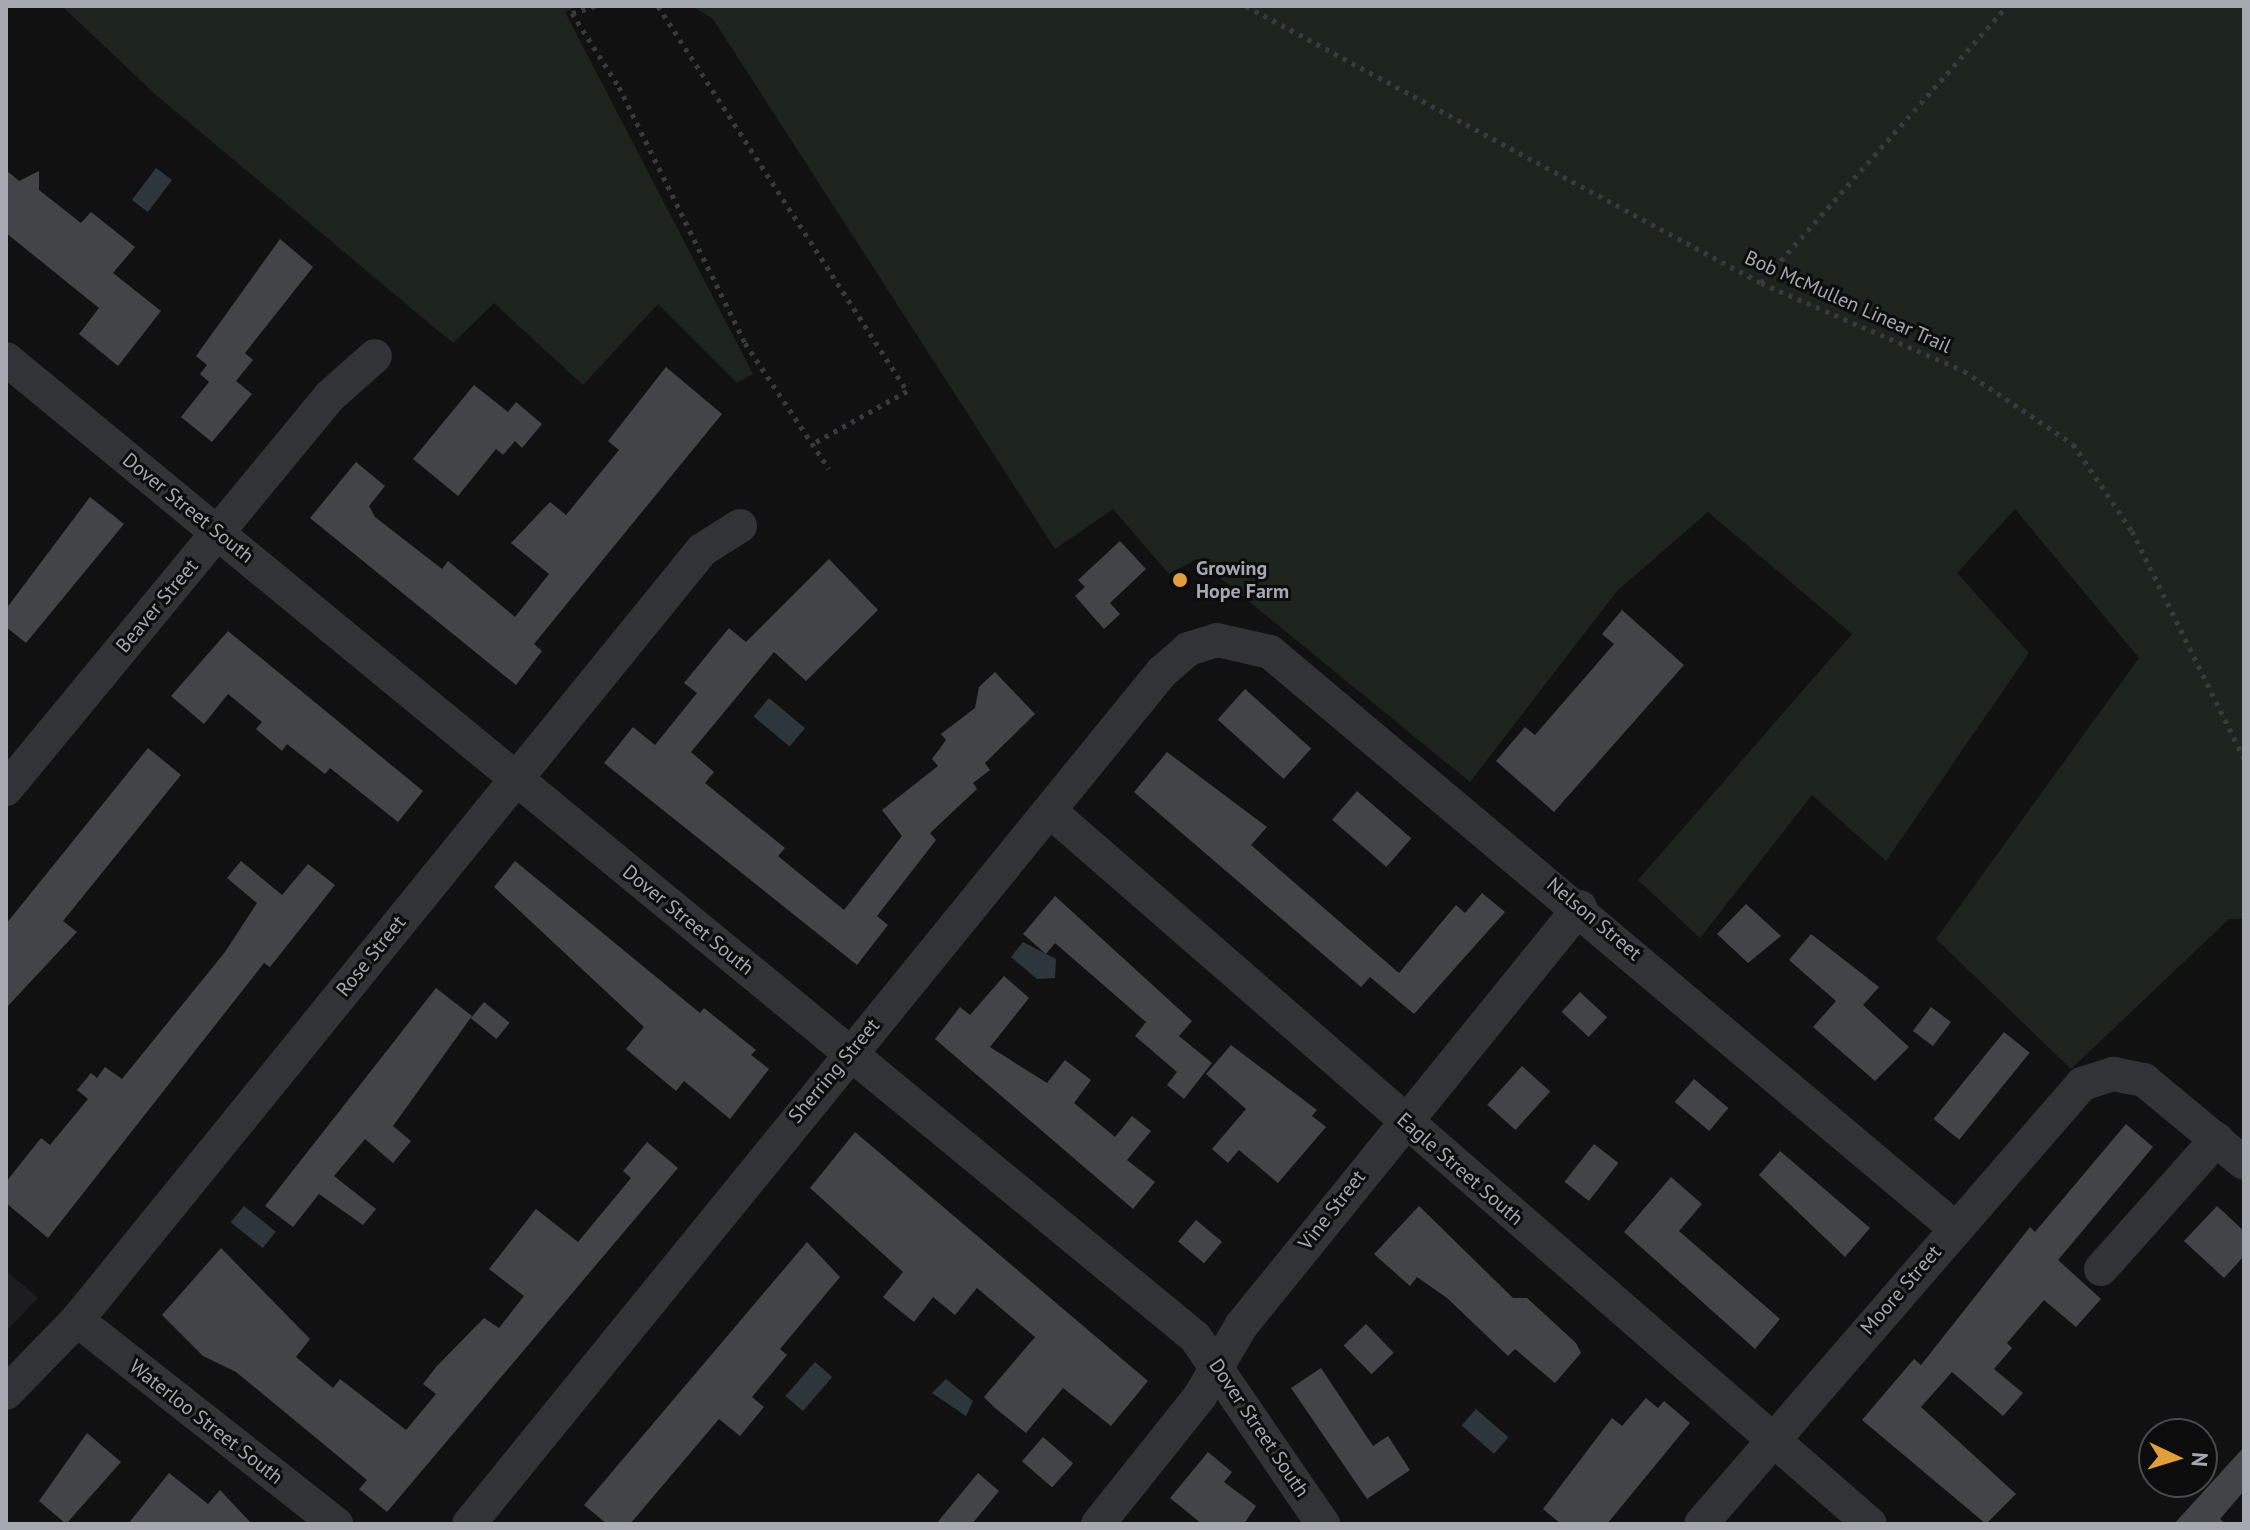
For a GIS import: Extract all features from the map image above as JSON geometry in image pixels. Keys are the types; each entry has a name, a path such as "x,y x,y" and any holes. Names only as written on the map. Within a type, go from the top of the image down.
{"street":[{"name":"Beaver Street","path":"6,789 330,396 375,356"},
{"name":"Dover Street South","path":"6,359 1195,1337 1218,1365 1323,1524"},
{"name":"Rose Street","path":"8,1385 77,1320 702,550 740,526"},
{"name":"Sherring Street","path":"469,1524 849,1052 1051,812 1162,672 1188,649 1217,640"},
{"name":"Nelson Street","path":"1217,640 1270,652 1580,907 1955,1228"},
{"name":"Eagle Street South","path":"1051,812 1770,1443 1870,1524"},
{"name":"Vine Street","path":"1098,1524 1406,1121 1580,907"},
{"name":"Moore Street","path":"1701,1524 2082,1084 2113,1074 2144,1080 2217,1139"},
{"path":"2101,1269 2217,1139 2244,1163"},
{"name":"Waterloo Street South","path":"77,1320 336,1524"}],"path":[{"path":"595,6 572,13 619,87 745,343 829,469"},
{"path":"658,6 729,106 907,391 814,443"},
{"name":"Bob McMullen Linear Trail","path":"1246,6 1761,283 1964,371 2073,444 2132,531 2244,759"},
{"path":"1761,283 2007,6"}],"shaded area":[{"path":"62,6 579,6 565,12 753,374 737,383 658,304 583,385 494,303 453,343 156,95"},
{"path":"692,6 2244,6 2244,919 2229,919 2071,1069 1936,939 2139,658 2015,509 1957,573 2029,653 1886,861 1812,795 1700,938 1638,880 1852,634 1708,512 1617,591 1470,782 1197,559 1169,574 1113,509 1055,549 713,19"},
{"path":"156,168 172,180 148,212 132,200"},
{"path":"769,698 805,728 790,747 754,716"},
{"path":"1023,942 1056,959 1055,978 1037,979 1011,957"},
{"path":"244,1206 276,1232 263,1248 231,1222"},
{"path":"6,1271 38,1298 6,1331"},
{"path":"815,1362 832,1377 803,1411 785,1396"},
{"path":"946,1379 973,1401 966,1416 932,1393"},
{"path":"1476,1409 1508,1437 1494,1454 1462,1426"}],"building":[{"path":"6,170 19,181 39,171 39,190 81,223 91,212 135,247 113,273 161,311 118,366 79,334 99,308 6,233"},
{"path":"280,239 313,267 245,353 253,360 236,381 252,394 212,442 181,417 209,382 200,374 207,365 196,356"},
{"path":"666,367 722,414 534,644 542,651 516,685 310,518 356,462 385,486 369,506 375,517 442,569 448,561 515,617 549,574 511,543 550,502 566,515 619,450 608,441"},
{"path":"474,385 508,412 516,402 542,424 522,448 515,441 503,455 496,449 458,496 413,459"},
{"path":"90,497 124,524 26,643 6,627 6,609"},
{"path":"1120,541 1146,569 1110,603 1120,614 1104,629 1075,596 1085,587 1078,580"},
{"path":"829,559 878,610 806,681 774,652 691,752 714,772 705,783 785,848 778,856 844,910 902,836 882,810 938,766 932,759 946,740 941,734 975,708 979,687 995,672 1035,714 985,763 990,770 973,783 977,789 930,833 936,840 877,916 888,925 857,965 604,763 633,727 655,745 697,693 684,683 729,628 746,642"},
{"path":"1622,610 1684,665 1554,812 1496,761 1525,727 1535,735 1614,644 1602,634"},
{"path":"228,631 423,791 398,822 330,768 325,774 287,744 282,751 256,729 262,722 228,694 204,724 171,696"},
{"path":"1245,689 1311,749 1284,779 1218,719"},
{"path":"148,748 181,775 63,921 77,932 6,1008 6,924"},
{"path":"1167,752 1267,827 1251,845 1399,973 1456,905 1465,913 1482,893 1505,912 1414,1014 1370,977 1361,987 1134,792"},
{"path":"1357,791 1411,838 1386,867 1332,820"},
{"path":"241,861 282,895 308,864 335,885 270,967 264,963 48,1238 6,1203 6,1182 41,1138 50,1145 88,1099 77,1090 91,1073 97,1078 105,1067 122,1079 225,952 257,903 227,878"},
{"path":"515,861 700,1013 704,1008 756,1050 751,1055 769,1069 730,1119 684,1081 676,1091 626,1049 644,1027 494,887"},
{"path":"1055,896 1192,1021 1179,1036 1212,1063 1184,1099 1167,1085 1177,1072 1135,1036 1146,1022 1055,943 1046,954 1023,934"},
{"path":"1746,904 1781,936 1748,963 1717,934"},
{"path":"1811,934 1879,987 1863,1005 1909,1047 1875,1081 1813,1027 1836,1001 1789,960"},
{"path":"1004,976 1029,998 990,1047 1047,1083 1065,1060 1091,1080 1074,1103 1115,1137 1132,1116 1151,1131 1127,1160 1155,1182 1133,1209 935,1039 960,1007 970,1015"},
{"path":"436,988 472,1016 393,1126 411,1141 393,1163 365,1139 334,1176 376,1209 363,1225 319,1194 293,1227 265,1206"},
{"path":"1580,992 1607,1017 1589,1037 1562,1012"},
{"path":"484,1002 510,1023 496,1039 471,1018"},
{"path":"1931,1007 1951,1022 1933,1046 1913,1031"},
{"path":"2004,1032 2030,1053 1959,1140 1934,1119"},
{"path":"1231,1045 1317,1110 1312,1116 1326,1127 1278,1183 1239,1150 1228,1163 1212,1149 1246,1109 1206,1074"},
{"path":"1522,1066 1550,1091 1515,1130 1487,1105"},
{"path":"1694,1079 1728,1108 1709,1131 1675,1102"},
{"path":"2126,1124 2153,1147 2058,1260 2101,1299 2076,1327 2044,1300 2007,1343 2012,1348 1994,1369 2023,1393 2003,1416 1952,1372 1921,1407 2016,1494 1986,1524 1862,1420 1914,1359 1921,1365 2030,1227 2035,1232"},
{"path":"855,1132 1148,1381 1111,1426 1063,1388 1026,1433 984,1397 1035,1337 977,1288 955,1315 933,1297 914,1322 883,1297 903,1272 810,1188"},
{"path":"647,1142 678,1168 387,1512 359,1489 367,1480 236,1372 203,1356 162,1315 221,1248 310,1339 296,1357 333,1388 340,1379 406,1430 436,1394 423,1384 436,1367 484,1318 499,1328 524,1296 489,1269 536,1209 578,1242 631,1178 623,1171"},
{"path":"1594,1144 1618,1163 1589,1201 1564,1182"},
{"path":"1780,1151 1870,1228 1845,1257 1759,1175"},
{"path":"1671,1177 1702,1204 1679,1231 1780,1319 1755,1349 1624,1232"},
{"path":"1419,1206 1513,1298 1527,1298 1576,1343 1581,1353 1555,1383 1515,1349 1508,1356 1447,1298 1417,1277 1410,1286 1374,1254"},
{"path":"2217,1206 2244,1231 2244,1256 2224,1278 2184,1241"},
{"path":"1196,1220 1222,1242 1204,1263 1178,1241"},
{"path":"807,1242 840,1277 780,1349 787,1355 752,1397 764,1407 740,1436 719,1419 630,1524 607,1524 584,1505"},
{"path":"1366,1324 1394,1353 1371,1374 1344,1346"},
{"path":"1321,1368 1373,1446 1388,1436 1410,1470 1367,1499 1291,1388"},
{"path":"1646,1398 1658,1408 1664,1401 1690,1423 1607,1524 1561,1524 1543,1509 1612,1418 1622,1426"},
{"path":"87,1433 121,1462 66,1524 39,1501"},
{"path":"1043,1437 1073,1463 1052,1487 1022,1461"},
{"path":"2244,1447 2244,1491 2220,1519 2226,1524 2174,1524 2198,1498 2218,1498 2218,1476"},
{"path":"1208,1452 1232,1472 1224,1482 1256,1506 1244,1524 1202,1524 1170,1498"},
{"path":"169,1473 208,1504 220,1490 252,1524 128,1524"},
{"path":"978,1473 999,1491 972,1524 936,1524"}],"place":[{"name":"Growing Hope Farm","path":"1180,580"}]}
